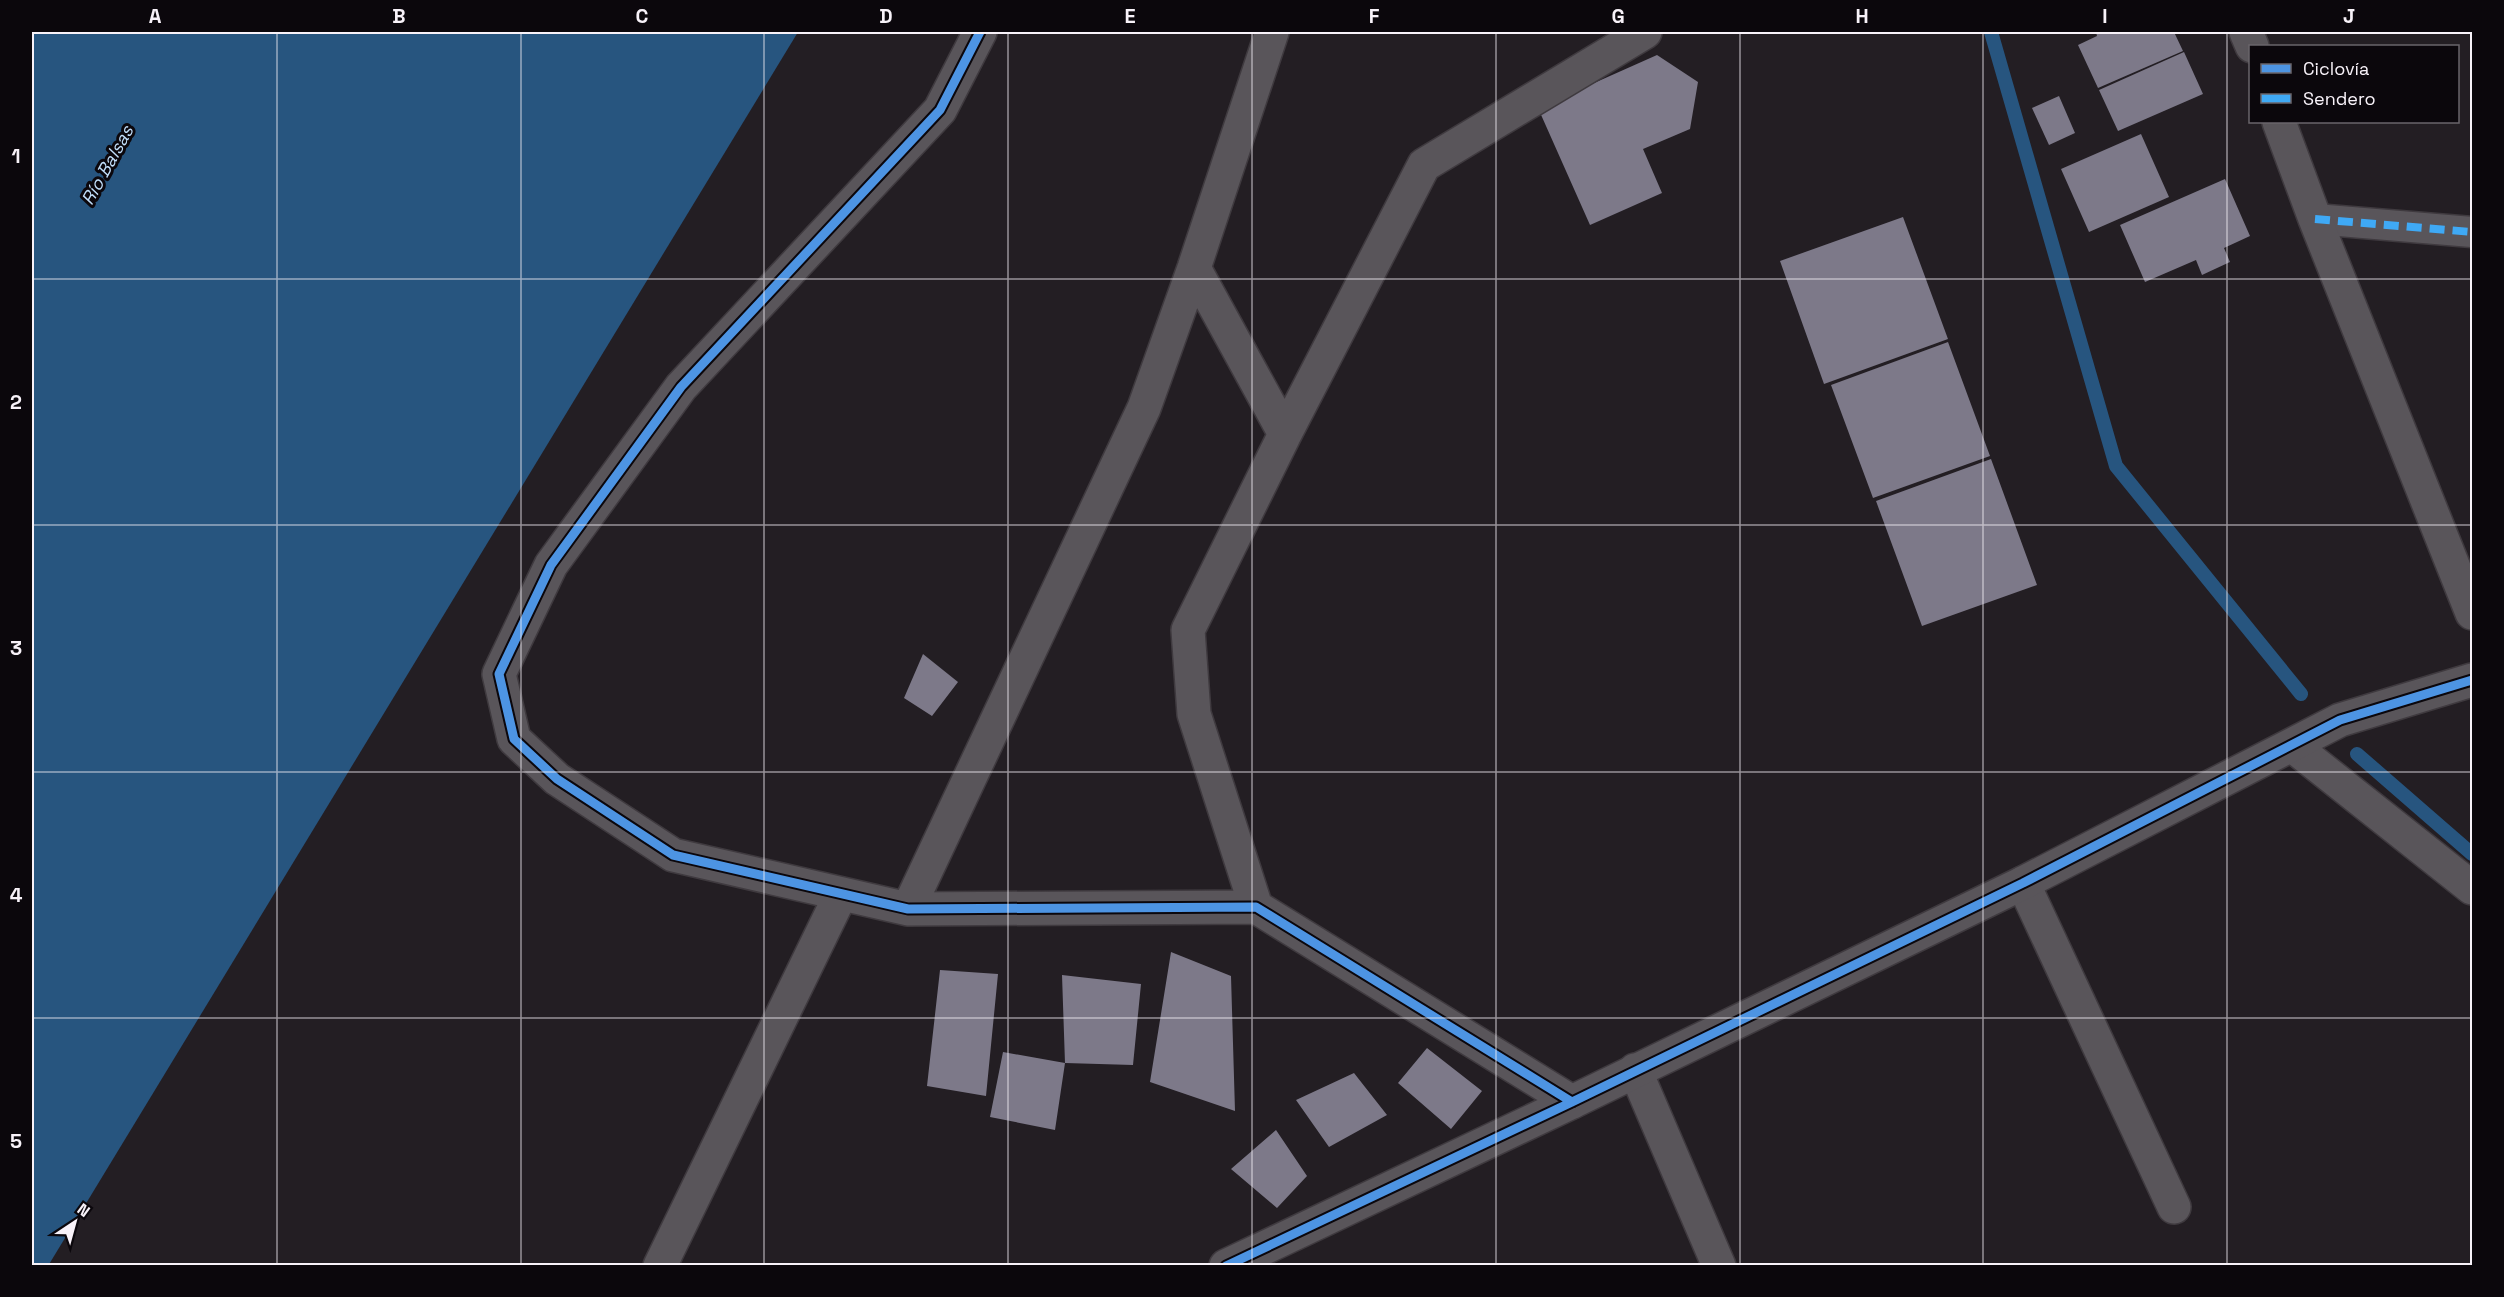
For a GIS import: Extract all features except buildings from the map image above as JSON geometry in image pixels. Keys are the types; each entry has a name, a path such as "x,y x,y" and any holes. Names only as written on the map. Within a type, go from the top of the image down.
{"street":[{"path":"980,32 940,110 681,387 551,565 499,674 514,740 557,779 673,855 841,894 908,909 1256,907 1572,1102"},
{"path":"908,909 1144,408 1194,268 1272,32"},
{"path":"1256,907 1194,714 1188,630 1285,434 1424,165 1646,32"},
{"path":"2279,123 2315,219 2472,613"},
{"path":"2315,219 2472,232"},
{"path":"1194,268 1285,434"},
{"path":"1226,1266 1572,1102 2023,883 2340,720 2472,680"},
{"path":"2293,746 2472,888"},
{"path":"2023,883 2174,1207"},
{"path":"660,1266 841,894"},
{"path":"1635,1070 1719,1266"}],"water":[{"name":"Río Balsas","path":"32,32 798,32 48,1266 32,1265"}],"waterway":[{"path":"1991,32 2116,466 2301,694"},
{"path":"2357,754 2472,854"}],"marked path":[{"path":"2315,219 2472,232"}],"cycle path":[{"path":"980,32 940,110 681,387 551,565 499,674 514,739 557,779 673,855 908,909 1256,907 1572,1102"},
{"path":"1226,1266 1572,1102 2023,883 2340,720 2472,680"}]}
